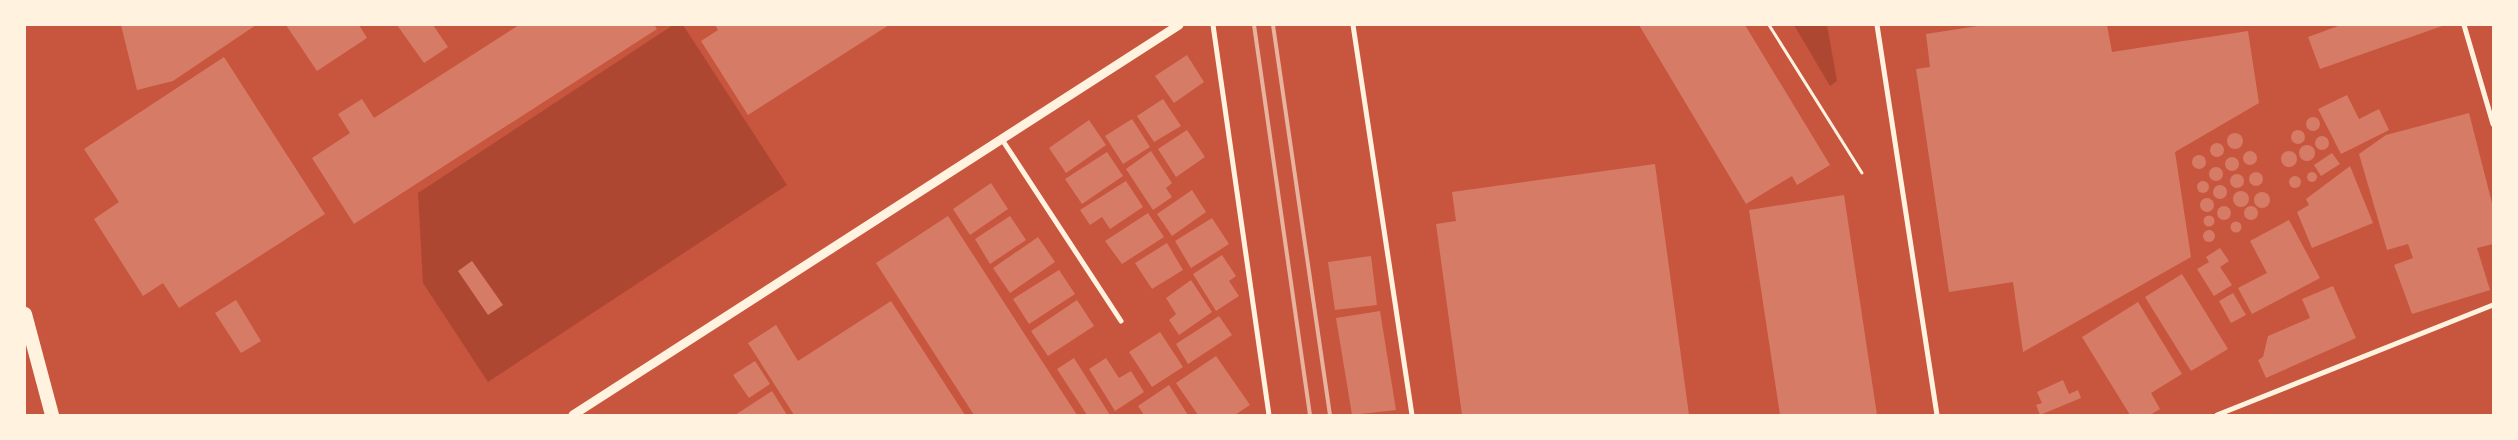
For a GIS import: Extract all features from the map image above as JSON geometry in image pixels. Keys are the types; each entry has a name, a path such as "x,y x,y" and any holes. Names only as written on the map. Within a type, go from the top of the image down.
{"highway":[{"path":"25,314 52,415"}],"street":[{"path":"573,415 1179,25"},
{"path":"1214,25 1269,415"},
{"path":"1353,25 1412,415"},
{"path":"1877,25 1938,415"},
{"path":"2464,25 2493,124"},
{"path":"1001,138 1120,321"},
{"path":"2218,415 2493,305"}],"path":[{"path":"1769,25 1862,174"}],"shaded area":[{"path":"673,25 683,25 787,185 488,382 423,283 418,193"},
{"path":"1794,25 1827,25 1837,81 1830,86"}],"building":[{"path":"121,25 256,25 173,81 137,90"},
{"path":"286,25 359,25 367,38 317,71"},
{"path":"397,25 433,25 448,47 424,63"},
{"path":"519,25 654,25 657,29 354,224 312,158 350,133 338,114 362,99 374,118"},
{"path":"715,25 889,25 748,115 701,41 718,30"},
{"path":"1639,25 1745,25 1830,165 1797,185 1792,176 1746,204"},
{"path":"1984,25 2107,25 2112,52 2248,31 2259,103 2175,152 2191,257 2023,352 2013,282 1949,292 1916,69 1930,67 1926,34"},
{"path":"2341,25 2445,25 2320,69 2308,37"},
{"path":"1187,55 1204,82 1174,103 1155,76"},
{"path":"224,57 325,214 179,308 163,283 143,296 94,219 119,202 84,149"},
{"path":"2347,95 2359,119 2379,109 2389,130 2341,154 2318,109"},
{"path":"1163,99 1181,126 1154,142 1137,116"},
{"path":"2469,113 2493,207 2493,244 2477,248 2490,290 2412,314 2394,265 2413,258 2408,244 2387,250 2359,154 2386,135"},
{"path":"2310,117 2316,117 2320,124 2316,131 2310,131 2306,127 2306,121"},
{"path":"1132,119 1150,147 1123,164 1105,136"},
{"path":"1089,120 1106,145 1066,173 1049,148"},
{"path":"1187,130 1205,157 1176,177 1158,149"},
{"path":"2295,130 2301,130 2305,137 2301,144 2295,144 2291,140 2291,134"},
{"path":"2235,133 2241,135 2243,141 2241,147 2235,149 2229,147 2227,141 2229,135"},
{"path":"2322,136 2327,138 2329,143 2327,148 2322,150 2317,148 2315,143 2317,138"},
{"path":"2214,143 2220,143 2224,150 2220,157 2214,157 2210,153 2210,147"},
{"path":"2307,145 2315,153 2307,161 2299,153"},
{"path":"1151,151 1172,183 1166,188 1172,197 1153,210 1126,169"},
{"path":"2247,151 2253,151 2257,158 2253,165 2247,165 2243,161 2243,155"},
{"path":"2289,151 2297,159 2289,167 2281,159"},
{"path":"1107,152 1123,176 1082,204 1065,179"},
{"path":"2332,153 2340,164 2321,176 2314,165"},
{"path":"2196,155 2202,155 2206,162 2202,169 2196,169 2192,165 2192,159"},
{"path":"2229,157 2235,157 2239,164 2235,171 2229,171 2225,167 2225,161"},
{"path":"1655,164 1689,415 1462,415 1436,224 1456,221 1452,192"},
{"path":"2350,166 2373,223 2312,248 2297,212 2309,205 2306,199"},
{"path":"2216,167 2221,169 2223,174 2221,179 2216,181 2211,179 2209,174 2211,169"},
{"path":"2253,172 2259,172 2263,179 2259,186 2253,186 2249,182 2249,176"},
{"path":"2310,172 2314,172 2317,177 2316,181 2310,182 2307,179 2307,175"},
{"path":"2237,174 2242,176 2244,181 2242,186 2237,188 2232,186 2230,181 2232,176"},
{"path":"2293,176 2297,176 2301,182 2297,188 2293,188 2289,184 2289,180"},
{"path":"1126,181 1143,207 1110,229 1102,217 1090,225 1080,210"},
{"path":"2205,181 2208,182 2208,192 2201,193 2198,192 2197,185 2198,182"},
{"path":"991,183 1008,209 970,235 953,209"},
{"path":"2220,185 2225,187 2227,192 2225,197 2220,199 2215,197 2213,192 2215,187"},
{"path":"1192,190 1206,212 1172,236 1157,214"},
{"path":"2241,191 2249,199 2241,207 2233,199"},
{"path":"2262,192 2268,194 2270,200 2268,206 2262,208 2256,206 2254,200 2256,194"},
{"path":"1844,195 1877,415 1780,415 1749,210"},
{"path":"2204,198 2210,198 2214,205 2210,212 2204,212 2200,208 2200,202"},
{"path":"2224,206 2229,208 2231,213 2229,218 2224,220 2219,218 2217,213 2219,208"},
{"path":"2251,206 2256,208 2258,213 2256,218 2251,220 2246,218 2244,213 2246,208"},
{"path":"1148,213 1164,237 1122,264 1105,241"},
{"path":"2209,215 2215,221 2209,227 2203,221"},
{"path":"948,216 1077,415 974,415 876,263"},
{"path":"1010,216 1026,240 990,264 975,239"},
{"path":"1212,218 1229,244 1191,268 1175,241"},
{"path":"2289,220 2320,278 2252,314 2238,288 2267,273 2250,241"},
{"path":"2234,222 2238,222 2241,227 2240,231 2234,232 2231,229 2231,225"},
{"path":"2207,230 2211,230 2215,236 2211,242 2207,242 2203,238 2203,234"},
{"path":"1038,237 1055,262 1010,293 993,268"},
{"path":"1167,243 1183,270 1152,289 1135,263"},
{"path":"2220,248 2229,261 2220,267 2232,285 2214,296 2197,269 2209,262 2206,257"},
{"path":"1222,255 1236,276 1229,281 1239,296 1216,311 1193,274"},
{"path":"1371,256 1377,305 1335,310 1328,262"},
{"path":"472,261 503,305 488,315 458,271"},
{"path":"1059,270 1075,294 1029,324 1013,299"},
{"path":"2182,274 2228,349 2191,371 2145,297"},
{"path":"1191,280 1212,312 1179,335 1169,320 1176,314 1166,298"},
{"path":"2333,286 2356,338 2266,378 2258,360 2263,357 2268,336 2310,318 2302,299"},
{"path":"2233,293 2246,315 2231,323 2219,301"},
{"path":"236,300 261,341 241,353 215,313"},
{"path":"1077,300 1094,326 1048,356 1031,331"},
{"path":"891,301 965,415 794,415 748,343 776,325 798,361"},
{"path":"2138,302 2182,374 2151,393 2160,409 2150,415 2130,415 2082,337"},
{"path":"1380,311 1396,410 1352,415 1336,318"},
{"path":"1219,316 1232,335 1188,364 1176,344"},
{"path":"1160,332 1183,367 1152,387 1129,352"},
{"path":"1216,356 1250,405 1235,415 1198,415 1176,383"},
{"path":"1074,358 1110,415 1087,415 1057,369"},
{"path":"1106,358 1119,378 1131,371 1144,392 1115,411 1089,369"},
{"path":"755,361 770,384 749,398 733,375"},
{"path":"2063,380 2069,394 2078,390 2081,398 2040,415 2036,405 2042,403 2037,392"},
{"path":"1169,385 1188,415 1144,415 1138,406"},
{"path":"772,391 787,415 735,415"}],"railway":[{"path":"1254,25 1310,415"},
{"path":"1273,25 1330,415"}]}
